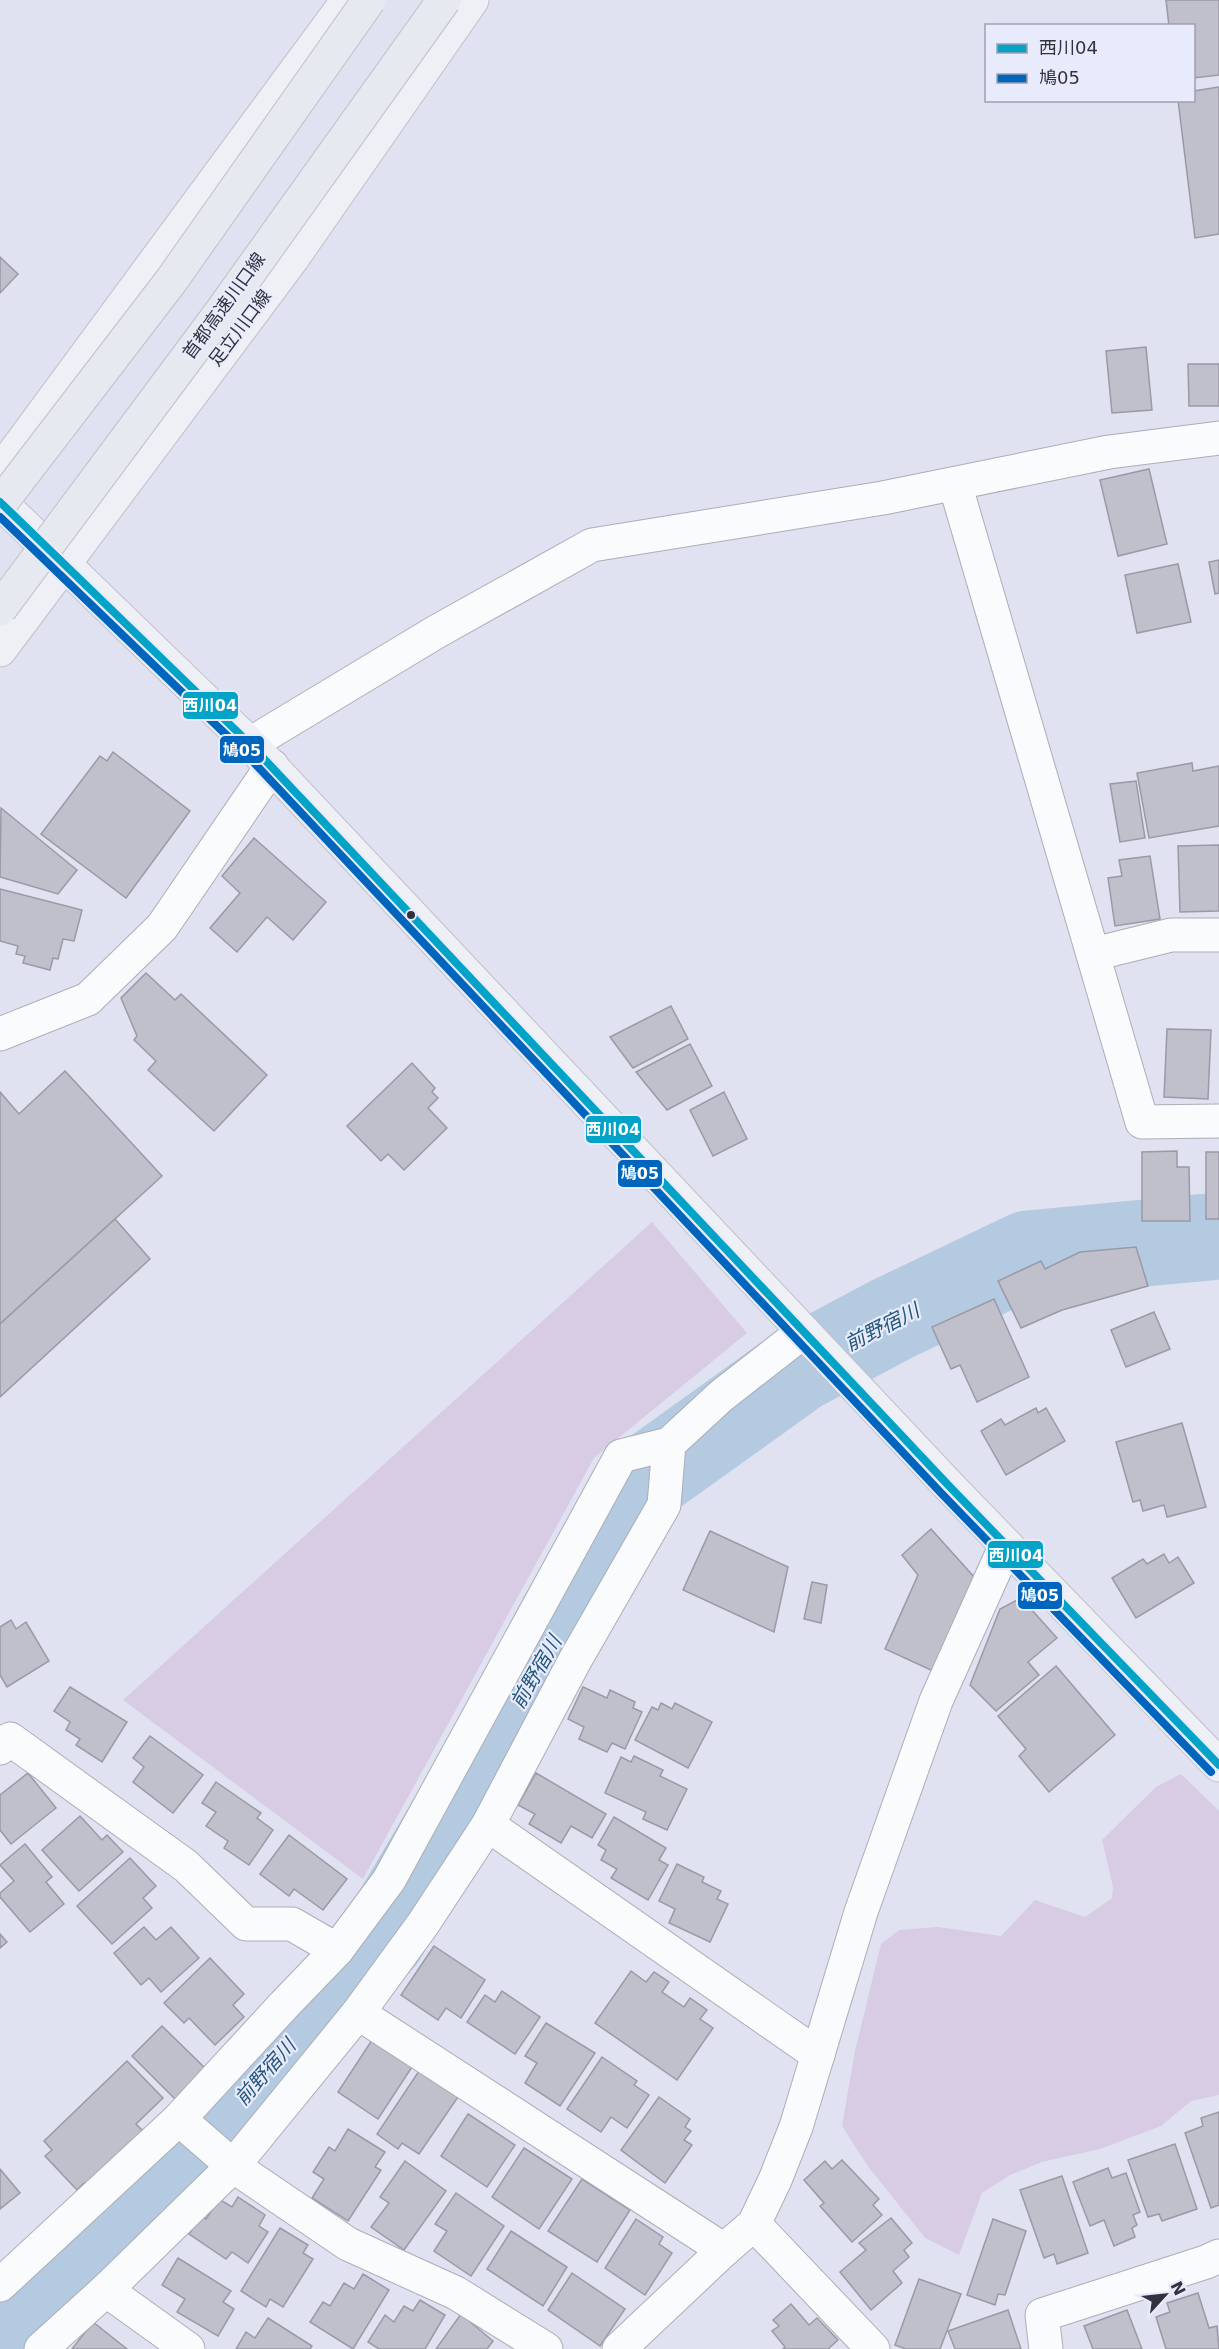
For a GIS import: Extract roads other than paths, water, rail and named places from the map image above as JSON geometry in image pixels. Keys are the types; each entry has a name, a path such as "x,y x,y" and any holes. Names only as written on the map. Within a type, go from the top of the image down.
{"highway":[{"path":"0,503 171,281 369,0"},
{"name":"首都高速川口線","path":"0,609 221,312 444,0"}],"main road":[{"path":"0,472 348,0"},
{"name":"足立川口線","path":"0,650 292,259 471,0"},
{"path":"0,503 65,563 261,755 950,1487 1219,1765"}],"street":[{"path":"0,1034 88,999 162,927 261,755 436,632 592,545 883,498 1109,452 1219,438"},
{"path":"955,484 1142,1122 1219,1121"},
{"path":"1094,954 1171,935 1219,935"},
{"path":"2,2277 179,2119 338,1950 389,1880 621,1456 669,1444 721,1396 804,1333"},
{"path":"41,2349 106,2290 233,2166 358,2013 423,1924 488,1825 574,1662 664,1505 669,1444"},
{"path":"619,2349 754,2224 796,2127 861,1912 936,1701 1006,1545"},
{"path":"0,1748 10,1739 20,1746 186,1866 246,1924 291,1924 338,1950"},
{"path":"488,1825 818,2055"},
{"path":"358,2013 724,2250"},
{"path":"179,2119 233,2166 348,2244 456,2293 546,2349"},
{"path":"754,2224 873,2349"},
{"path":"1046,2349 1042,2315 1219,2256"},
{"path":"106,2290 188,2349"}],"waterway":[{"name":"前野宿川","path":"0,2334 61,2282 192,2156 382,1938 472,1786 589,1576 648,1477 800,1368 892,1319 1028,1254 1219,1236"}]}
